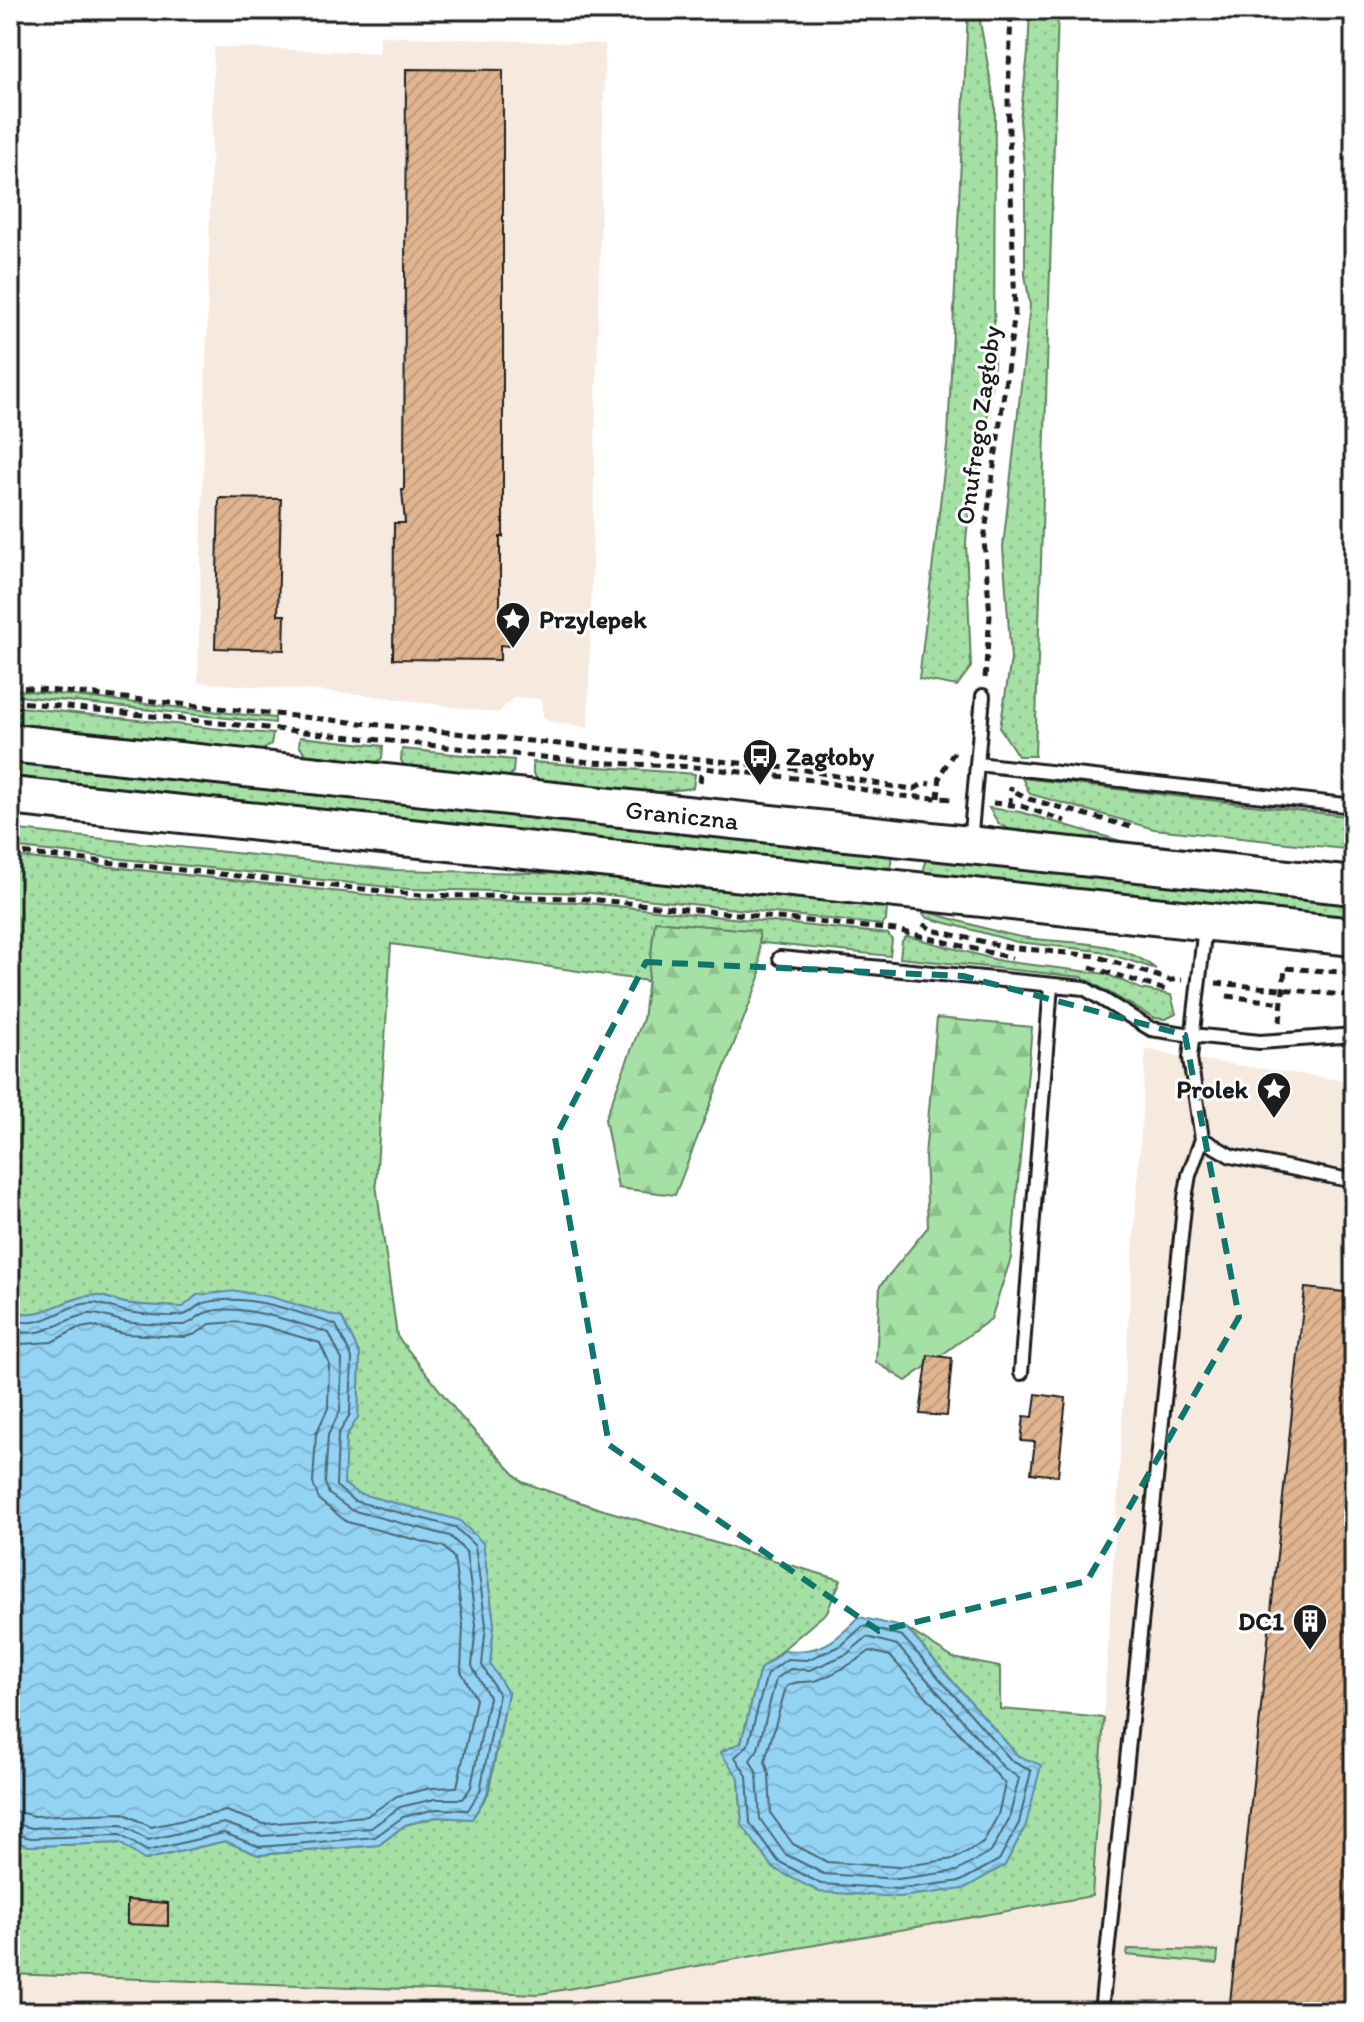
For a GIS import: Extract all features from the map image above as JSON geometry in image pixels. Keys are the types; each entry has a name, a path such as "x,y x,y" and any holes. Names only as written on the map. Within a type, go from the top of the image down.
{"main road":[{"name":"Graniczna","path":"10,743 1354,886"},
{"name":"Graniczna","path":"10,796 1354,937"}],"lane":[{"path":"970,845 983,696"},
{"path":"977,764 1354,806"},
{"path":"1101,2012 1185,1198 1189,1175 1202,1139 1190,1058 1205,923"},
{"path":"780,958 1084,988 1151,1029 1192,1035 1260,1042 1354,1035"},
{"path":"1021,1373 1051,985"},
{"path":"1202,1139 1231,1156 1354,1181"}],"path":[{"name":"Onufrego Zagłoby","path":"983,696 990,616 984,540 1015,312 1008,102 1011,10"},
{"path":"10,686 805,772 914,789 925,783 930,784"},
{"path":"10,701 590,762 695,767 813,780 889,795 974,801"},
{"path":"1016,792 1029,799 1144,831"},
{"path":"10,852 420,895 578,898 896,930 1022,959"},
{"path":"918,921 932,930 1007,947 1096,956 1169,980 1354,996"},
{"path":"1081,966 1095,967 1169,991"},
{"path":"1284,989 1285,968 1354,973"},
{"path":"1227,996 1282,1003"}],"highlighted area":[{"path":"646,962 963,976 1185,1035 1239,1317 1087,1581 879,1631 609,1445 555,1138"}],"shaded area":[{"path":"380,36 605,44 588,728 548,721 543,715 541,699 514,697 498,713 370,695 198,682 214,47 379,53"},
{"path":"1146,1049 1174,1056 1354,1082 1354,2012 10,2012 10,1974 539,1994 1092,1896"}],"green space":[{"path":"968,10 978,10 995,105 994,364 982,458 969,508 966,542 971,667 957,686 919,679 948,437"},
{"path":"1030,10 1058,10 1035,756 1018,756 1000,728 1011,659 1003,547 1030,305 1025,275 1025,177 1020,120"},
{"path":"10,689 275,718 275,723 10,695"},
{"path":"10,706 273,734 271,744 260,752 10,725"},
{"path":"300,737 383,746 382,758 374,764 308,757 299,746"},
{"path":"402,749 514,760 513,772 507,779 405,767 401,760"},
{"path":"10,761 892,855 890,871 10,776"},
{"path":"533,762 695,774 693,788 652,793 539,781 533,774"},
{"path":"1022,778 1354,817 1354,850 1154,829 1030,794"},
{"path":"989,808 1020,812 1142,847 1014,832 999,824"},
{"path":"10,829 395,870 571,874 887,907 886,921 882,925 590,893 407,889 10,847"},
{"path":"10,856 407,899 577,902 888,934 892,940 890,956 752,942 751,996 391,944 376,1184 397,1336 461,1417 522,1482 594,1507 841,1580 827,1612 760,1669 741,1743 739,1778 742,1825 963,1889 1005,1865 1026,1825 1018,1756 906,1628 953,1658 1000,1667 1000,1709 1104,1718 1092,1896 539,1994 10,1974 10,1840 29,1846 120,1843 145,1860 225,1841 258,1855 379,1845 405,1825 436,1817 472,1819 488,1794 508,1693 490,1664 494,1624 483,1543 403,1506 356,1493 343,1483 346,1437 358,1417 360,1355 342,1318 197,1295 183,1308 132,1304 93,1295 40,1312 10,1310"},
{"path":"925,859 1354,904 1354,919 924,875"},
{"path":"925,911 1021,937 1108,947 1141,959 1156,969 1100,951 1017,942 928,918 923,914"},
{"path":"655,921 759,931 760,977 675,1195 618,1188 605,1119 643,1019"},
{"path":"907,936 1001,961 1106,974 1141,989 1171,995 1176,1014 1166,1019 1154,1018 1082,977 900,958 902,941"},
{"path":"937,1018 1032,1027 1011,1258 991,1319 906,1381 876,1362 880,1286 928,1227 925,1156"},
{"path":"1128,1949 1218,1951 1217,1964 1127,1955"}],"water":[{"path":"237,1291 271,1297 342,1318 360,1355 358,1417 346,1437 344,1484 357,1493 459,1520 483,1543 494,1624 490,1664 508,1693 487,1794 472,1819 436,1817 405,1825 379,1845 258,1855 225,1841 144,1860 120,1843 29,1846 10,1840 10,1310 40,1312 93,1295 131,1304 183,1307 197,1295"},
{"path":"859,1617 906,1628 1018,1756 1041,1765 1026,1825 1005,1865 963,1889 900,1897 819,1892 773,1868 742,1825 739,1778 720,1752 741,1743 760,1669 785,1650 808,1650 826,1644"}],"building":[{"path":"406,69 503,70 503,537 500,537 500,623 509,624 509,646 500,645 500,660 393,659 394,523 405,523 402,490"},
{"path":"219,498 281,499 278,615 285,615 284,650 215,648"},
{"name":"DC1","path":"1305,1288 1354,1293 1354,2012 1229,2012"},
{"path":"928,1355 952,1358 947,1416 920,1414"},
{"path":"1036,1394 1066,1398 1058,1476 1031,1473 1035,1442 1021,1441 1024,1416 1033,1417"},
{"path":"127,1900 168,1903 168,1926 127,1924"}],"place":[{"name":"Przylepek","path":"513,650"},
{"name":"Zagłoby","path":"760,787"},
{"name":"Prolek","path":"1274,1120"},
{"name":"DC1","path":"1310,1652"}]}
